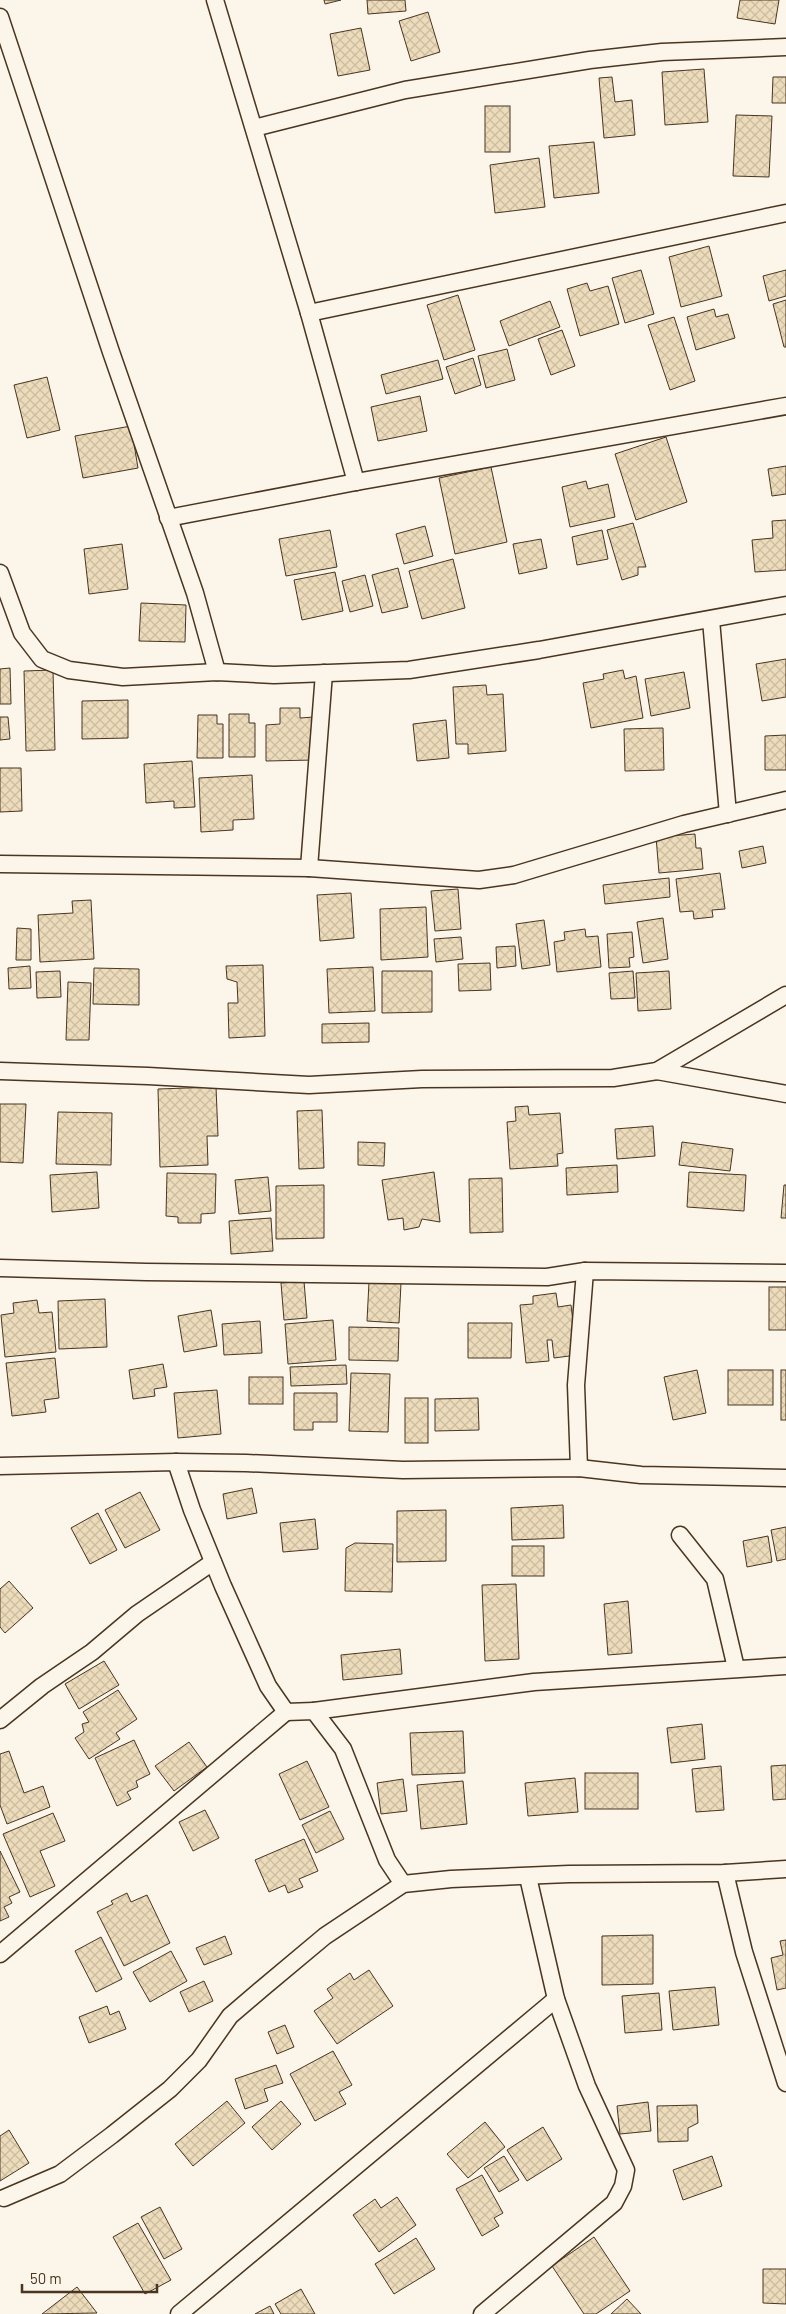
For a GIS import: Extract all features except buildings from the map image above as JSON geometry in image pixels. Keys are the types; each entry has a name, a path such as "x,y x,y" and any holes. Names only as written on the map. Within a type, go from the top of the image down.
{"street":[{"path":"215,0 356,482"},
{"path":"0,17 111,352 195,593 217,672"},
{"path":"254,128 405,90 590,60 662,52 786,47"},
{"path":"308,313 786,213"},
{"path":"168,518 356,482 786,406"},
{"path":"0,573 22,633 42,659 69,670 123,677 217,672 274,675 409,670 711,620 786,605"},
{"path":"711,620 728,814"},
{"path":"308,868 324,673"},
{"path":"0,864 308,868 479,880 522,872 567,860 619,842 786,800"},
{"path":"657,1071 786,995"},
{"path":"0,1071 148,1076 308,1085 422,1079 613,1078 657,1071 786,1094"},
{"path":"0,1268 146,1272 547,1277 585,1270 786,1273"},
{"path":"579,1468 576,1385 585,1270"},
{"path":"176,1462 213,1562 268,1686 286,1712"},
{"path":"0,1466 246,1462 404,1470 579,1468 641,1475 786,1478"},
{"path":"680,1535 715,1579 736,1668"},
{"path":"0,1720 42,1686 92,1652 137,1614 213,1562"},
{"path":"0,1954 286,1712 534,1682 786,1666"},
{"path":"314,1710 343,1749 387,1860 403,1884"},
{"path":"4,2198 60,2174 120,2129 176,2083 198,2060 230,2016 325,1936 403,1884 451,1879 569,1874 725,1873 786,1869"},
{"path":"725,1873 744,1952 786,2083"},
{"path":"482,2314 614,2203 623,2186 626,2170 587,2086 556,1999 528,1877"},
{"path":"179,2314 556,1999"}]}
